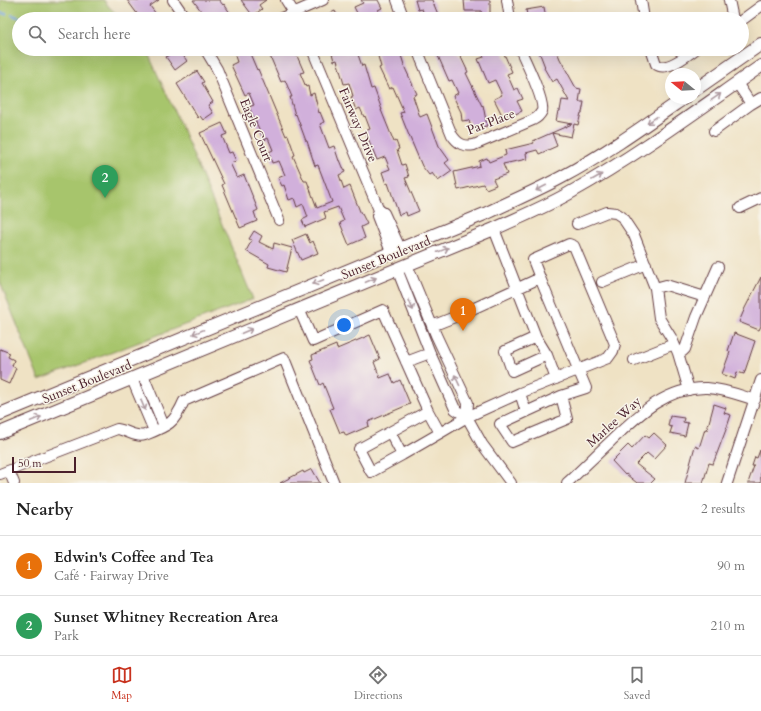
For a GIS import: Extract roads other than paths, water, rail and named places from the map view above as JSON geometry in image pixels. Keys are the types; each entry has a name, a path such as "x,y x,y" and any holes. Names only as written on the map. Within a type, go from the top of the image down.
{"main road":[{"path":"749,52 761,44"},
{"path":"701,86 744,56"},
{"name":"Sunset Boulevard","path":"0,434 494,229 572,192 608,170 761,66"},
{"name":"Sunset Boulevard","path":"0,414 487,213 563,176 634,133 675,104"},
{"path":"395,250 402,267"}],"street":[{"path":"173,0 181,12"},
{"path":"286,0 294,12"},
{"path":"303,12 323,0"},
{"path":"396,0 401,12"},
{"path":"507,0 509,12"},
{"path":"641,0 643,12"},
{"path":"729,0 732,12"},
{"path":"749,15 761,6"},
{"name":"Eagle Court","path":"210,56 217,69 279,220"},
{"name":"Fairway Drive","path":"315,56 379,210 377,216 395,250"},
{"name":"Par Place","path":"420,56 452,136 462,145 468,146 474,145 533,120 538,117 542,111 541,99 523,56"},
{"path":"653,56 656,64 662,67 669,66 685,56"},
{"path":"736,83 751,104"},
{"path":"714,131 761,98"},
{"path":"740,208 761,198"},
{"path":"577,224 607,212 611,212 622,217 628,225 634,235 655,288 659,318 676,349 688,390"},
{"path":"494,229 536,337 547,355 556,378"},
{"path":"428,411 359,449 371,472 467,417 556,378 578,369 608,358 613,352 616,344 574,246 569,244 533,260 540,278 578,369 586,388 561,396 500,424 512,442 567,419 561,396"},
{"path":"602,282 646,264"},
{"path":"402,267 432,326 468,403 467,417"},
{"path":"402,267 430,353 455,409 467,417 482,444 507,482"},
{"path":"634,360 676,349 683,351 685,349 696,317 718,268"},
{"path":"432,326 540,278"},
{"path":"655,288 666,285 705,297"},
{"path":"300,309 313,341 383,310 428,411 440,433"},
{"path":"536,337 505,351 512,371 547,355"},
{"path":"406,362 430,353"},
{"path":"14,483 5,473 117,429 124,430 141,437 173,421 184,401 284,358 334,483"},
{"path":"138,377 164,426"},
{"path":"138,377 154,431"},
{"path":"727,483 761,380"},
{"name":"Marlee Way","path":"567,483 644,410 664,398 688,390 714,389 755,400"},
{"path":"520,394 526,412"},
{"path":"390,432 402,455"}],"waterway":[{"path":"0,13 6,14"}],"place":[{"name":"Sunset Whitney Recreation Area","path":"105,198"},
{"name":"Edwin's Coffee and Tea","path":"463,331"}]}
